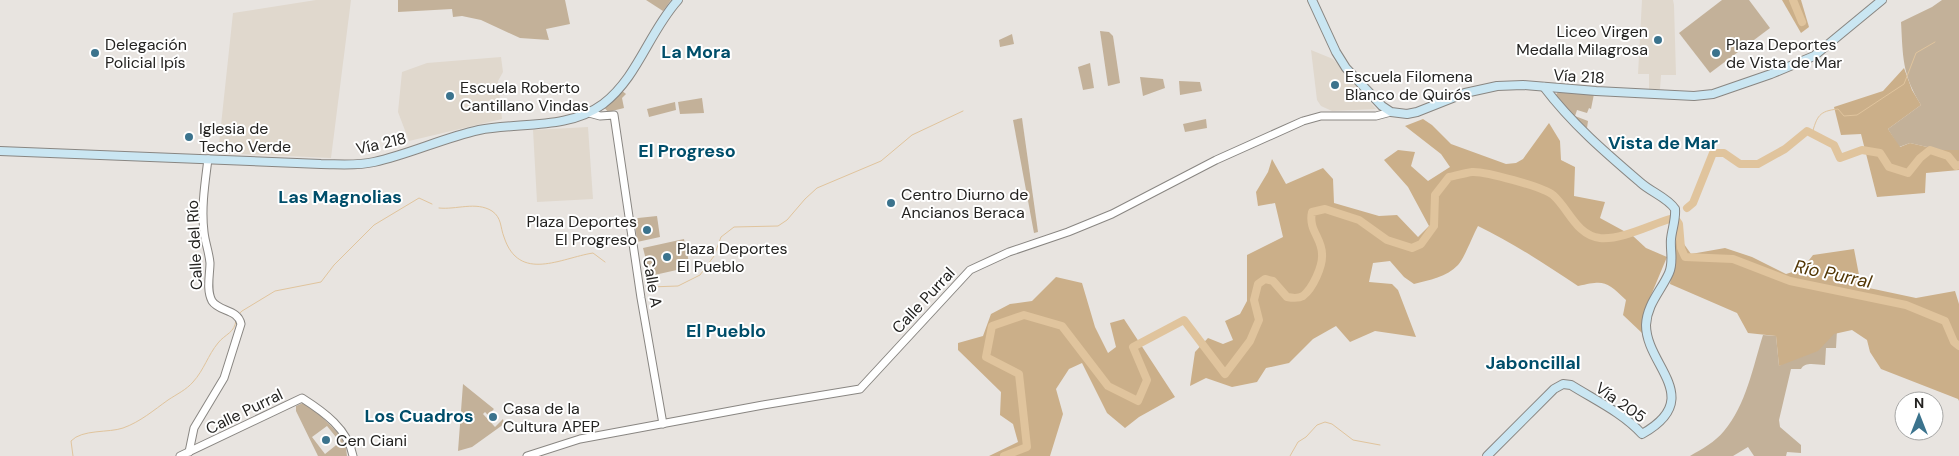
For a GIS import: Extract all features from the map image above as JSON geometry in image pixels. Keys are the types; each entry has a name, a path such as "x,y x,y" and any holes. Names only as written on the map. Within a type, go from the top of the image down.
{"main road":[{"name":"Vía 218","path":"0,150 333,164 366,163 390,158 472,132 497,127 555,122 579,117 589,113 616,93 627,80 662,22 678,0"},
{"path":"1312,0 1342,61 1367,91 1391,112"},
{"name":"Vía 218","path":"1391,112 1407,114 1417,112 1483,88 1512,85 1694,96 1725,91 1814,56 1882,0"},
{"name":"Vía 205","path":"1487,456 1554,389 1563,384 1571,385 1615,412 1642,434 1660,421 1670,405 1670,390 1666,374 1650,343 1646,322 1649,309 1671,268 1671,241 1676,213 1671,204 1652,192 1580,130 1544,87"}],"street":[{"name":"Calle Purral","path":"527,456 580,439 860,389 970,270 1009,252 1112,214 1216,160 1303,121 1321,116 1376,116 1391,112"},
{"name":"Calle A","path":"589,113 607,116 614,115 662,424"},
{"name":"Calle del Río","path":"189,452 194,428 224,378 238,335 237,317 216,306 210,295 209,253 204,235 203,219 208,159"},
{"name":"Calle Purral","path":"180,456 302,398 323,412 346,436 353,456"}],"shaded area":[{"path":"316,0 351,0 331,158 218,153 233,13"},
{"path":"398,0 565,0 570,24 546,29 549,40 520,38 481,20 462,16 453,17 452,9 398,12"},
{"path":"646,0 671,0 663,11"},
{"name":"Liceo Virgen Medalla Milagrosa","path":"1642,0 1673,0 1676,75 1661,75 1660,89 1649,89 1649,74 1638,74"},
{"name":"Plaza Deportes de Vista de Mar","path":"1722,0 1749,0 1770,28 1710,73 1679,33"},
{"path":"1782,0 1801,0 1809,27 1801,33"},
{"path":"1942,0 1959,0 1959,150 1940,150 1910,143 1899,147 1888,129 1921,105 1907,74 1903,55 1901,22"},
{"path":"1100,31 1109,32 1113,36 1120,83 1108,86"},
{"path":"1012,34 1014,44 1000,47 999,40"},
{"name":"Escuela Filomena Blanco de Quirós","path":"1311,50 1333,59 1376,109 1332,111 1321,106 1317,100"},
{"name":"Escuela Roberto Cantillano Vindas","path":"501,57 503,72 498,81 502,119 409,141 398,112 402,72 427,63"},
{"path":"1090,63 1094,88 1083,90 1078,67"},
{"path":"1904,68 1912,90 1921,105 1888,129 1900,147 1910,143 1940,150 1959,150 1959,170 1926,173 1925,193 1877,197 1861,134 1841,135 1834,107 1883,91"},
{"path":"1140,77 1163,79 1165,88 1143,96"},
{"path":"1179,81 1200,82 1202,91 1180,95"},
{"path":"621,90 626,94 622,98 624,108 608,112 603,106"},
{"path":"1558,92 1594,94 1591,109 1589,108 1587,113 1577,110 1575,116 1588,121 1587,128 1557,102 1555,96"},
{"path":"702,98 704,113 680,114 678,102"},
{"path":"675,102 676,110 649,117 647,109"},
{"path":"1022,118 1038,232 1034,233 1013,120"},
{"path":"1206,119 1207,128 1185,132 1183,124"},
{"path":"1423,119 1432,125 1451,144 1506,164 1516,163 1523,159 1549,123 1560,141 1561,160 1575,167 1574,196 1605,202 1600,218 1633,236 1646,248 1667,257 1644,312 1642,333 1623,315 1626,300 1614,289 1600,283 1578,286 1516,247 1478,226 1458,265 1438,278 1414,284 1404,277 1390,261 1373,263 1369,282 1392,284 1398,290 1416,337 1375,331 1350,342 1336,326 1313,339 1289,363 1266,368 1257,382 1232,387 1206,378 1190,386 1195,352 1208,338 1223,344 1233,340 1225,321 1240,314 1247,301 1247,255 1283,237 1275,203 1258,206 1256,192 1268,172 1272,159 1286,184 1323,168 1333,179 1334,203 1379,216 1397,215 1418,237 1429,226 1408,187 1384,160 1398,150 1415,152 1411,166 1428,181 1450,167 1441,154 1405,126"},
{"path":"588,127 593,199 537,202 533,130"},
{"name":"Plaza Deportes El Progreso","path":"657,216 660,237 637,242 635,221 638,218"},
{"path":"1677,234 1691,254 1725,248 1752,257 1786,274 1802,269 1813,255 1854,249 1859,275 1869,288 1916,298 1955,291 1959,304 1959,401 1944,394 1944,391 1937,391 1881,369 1870,352 1867,340 1852,330 1834,334 1818,351 1779,366 1776,336 1748,333 1737,313 1670,284"},
{"name":"Plaza Deportes El Pueblo","path":"684,239 690,267 650,276 643,248"},
{"path":"1056,277 1082,283 1095,327 1108,353 1116,347 1110,323 1124,319 1175,397 1139,417 1125,428 1107,413 1082,363 1069,369 1056,389 1063,414 1050,456 989,456 1018,442 1013,424 1000,415 1001,392 958,350 958,343 983,336 991,314 1010,304 1032,301"},
{"path":"1837,330 1836,348 1826,348 1825,365 1808,364 1801,369 1791,369 1779,420 1780,427 1801,445 1801,453 1787,452 1786,456 1754,456 1748,447 1733,456 1690,456 1717,439 1732,421 1748,385 1763,335 1776,336 1779,366"},
{"path":"463,384 494,409 488,415 485,412 483,414 495,427 503,419 504,424 472,447 458,451"},
{"path":"303,403 315,410 345,440 347,456 318,456 296,411 296,406","holes":["327,426 340,442 325,454 312,437"]}],"waterway":[{"path":"1793,0 1802,22"},
{"path":"1812,134 1817,119 1823,113 1838,109 1844,116 1857,115 1904,84 1916,53 1935,42"},
{"path":"650,287 678,286 700,275 714,256 721,237 734,227 778,226 787,220 817,188 881,161 912,135 963,111"},
{"path":"1687,208 1693,203 1713,153 1724,153 1740,164 1758,164 1785,149 1807,131 1834,145 1840,158 1862,150 1880,153 1889,167 1908,173 1920,158 1930,150 1948,156 1956,166 1959,165"},
{"name":"Río Purral","path":"1004,456 1027,447 1019,374 986,357 992,326 1024,315 1062,326 1108,386 1138,401 1147,380 1133,347 1184,320 1225,374 1250,341 1259,320 1254,300 1258,284 1265,279 1273,281 1287,297 1299,298 1307,292 1314,282 1321,264 1322,254 1320,243 1313,229 1312,212 1325,209 1359,220 1387,240 1412,248 1421,244 1434,226 1435,195 1449,177 1472,172 1479,172 1526,184 1553,195 1579,227 1592,236 1600,238 1617,237 1670,219 1677,221 1679,224 1681,248 1685,257 1733,259 1790,281 1906,305 1945,321 1954,342 1959,346"},
{"path":"239,314 275,291 321,282 334,265 374,225 419,198 432,204"},
{"path":"439,208 473,206 492,211 499,220 511,251 520,260 530,264 555,262 593,253 605,262"},
{"path":"73,456 71,441 76,437 123,428 147,416 193,382 211,352 234,328 236,320"},
{"path":"1290,456 1298,442 1306,437 1317,425 1325,422 1332,424 1353,440 1380,445"}],"place":[{"name":"Liceo Virgen Medalla Milagrosa","path":"1658,40"},
{"name":"Delegación Policial Ipís","path":"95,53"},
{"name":"Plaza Deportes de Vista de Mar","path":"1716,53"},
{"name":"Escuela Filomena Blanco de Quirós","path":"1335,85"},
{"name":"Escuela Roberto Cantillano Vindas","path":"450,96"},
{"name":"Iglesia de Techo Verde","path":"189,137"},
{"name":"Centro Diurno de Ancianos Beraca","path":"891,203"},
{"name":"Plaza Deportes El Progreso","path":"647,230"},
{"name":"Plaza Deportes El Pueblo","path":"667,257"},
{"name":"Casa de la Cultura APEP","path":"493,417"},
{"name":"Cen Ciani","path":"326,440"}],"district":[{"name":"La Mora","path":"696,52"},
{"name":"Vista de Mar","path":"1663,143"},
{"name":"El Progreso","path":"687,151"},
{"name":"Las Magnolias","path":"340,197"},
{"name":"El Pueblo","path":"726,331"},
{"name":"Jaboncillal","path":"1533,363"},
{"name":"Los Cuadros","path":"419,416"}]}
